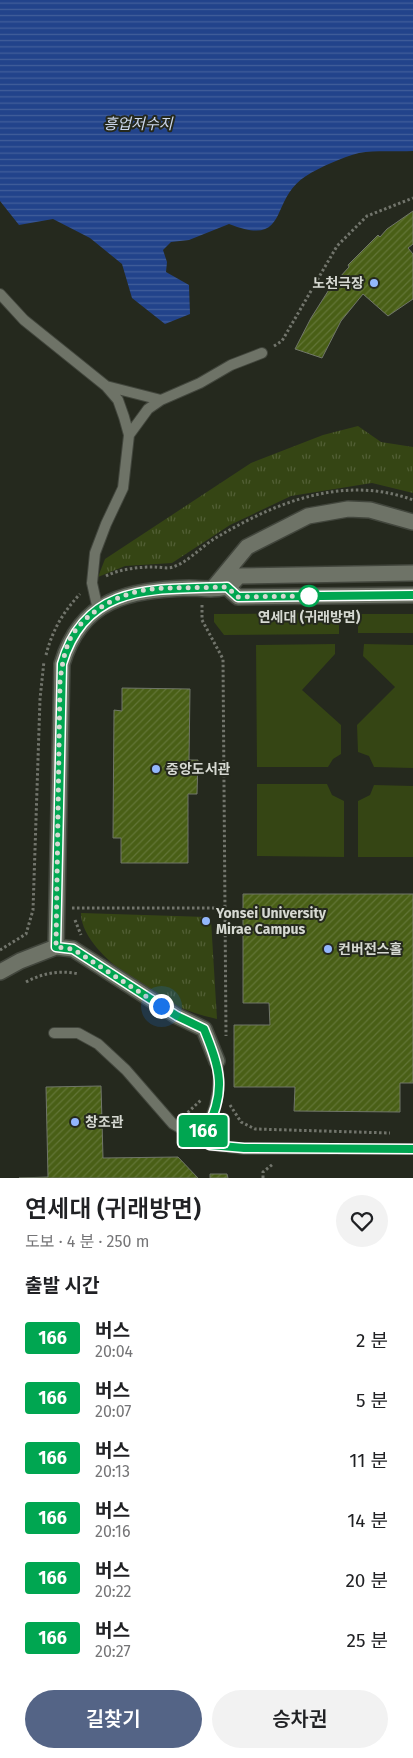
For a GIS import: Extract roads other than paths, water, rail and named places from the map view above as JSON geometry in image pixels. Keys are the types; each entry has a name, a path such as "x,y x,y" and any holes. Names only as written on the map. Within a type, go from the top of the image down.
{"street":[{"path":"214,587 247,547 308,516 348,509 370,510 413,522"},
{"path":"56,947 62,664 72,636 84,622 98,610 128,594 150,589 214,587 239,576 413,573"},
{"path":"214,587 238,597 413,595"},
{"path":"0,972 20,961 56,947 73,949 177,1016 204,1029 217,1061"}],"lane":[{"path":"0,294 24,320 106,386 118,400 129,435 123,488 95,553 92,583 98,610"},
{"path":"129,435 148,409 161,400 200,383 231,365 262,353"},
{"path":"106,386 161,400"},
{"path":"54,1033 78,1033 98,1044 120,1064 174,1124 210,1145 244,1148 413,1149"},
{"path":"190,1135 206,1131 214,1116 218,1095 217,1061"}],"water":[{"name":"흥업저수지","path":"0,0 413,0 413,151 359,153 318,169 294,186 271,226 262,230 249,230 229,224 189,240 171,242 163,250 167,262 166,272 189,285 190,314 165,324 132,298 122,264 90,238 53,219 19,225 0,201"}],"place":[{"name":"노천극장","path":"374,283"},
{"name":"연세대 (귀래방면)","path":"309,596"},
{"name":"중앙도서관","path":"156,769"},
{"name":"Yonsei University Mirae Campus","path":"206,921"},
{"name":"컨버전스홀","path":"328,949"},
{"name":"창조관","path":"75,1122"}]}
